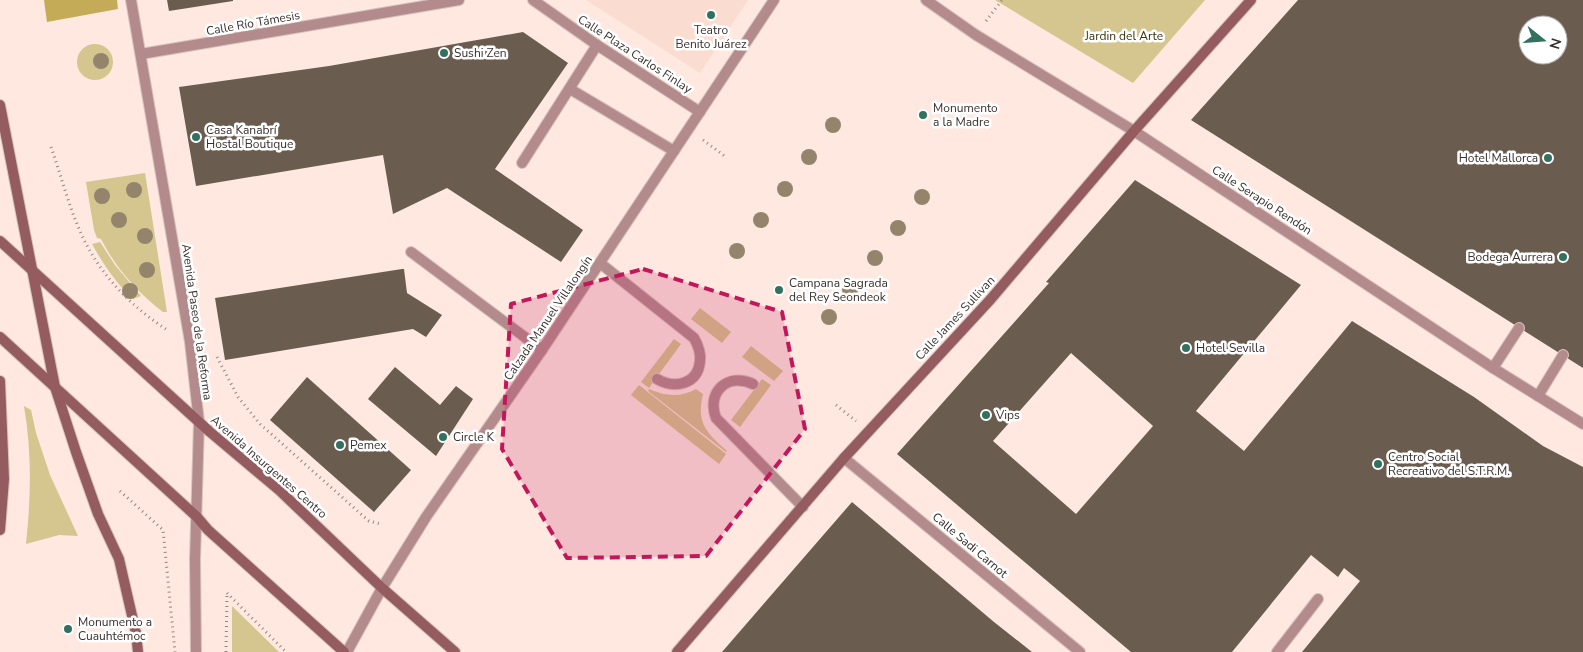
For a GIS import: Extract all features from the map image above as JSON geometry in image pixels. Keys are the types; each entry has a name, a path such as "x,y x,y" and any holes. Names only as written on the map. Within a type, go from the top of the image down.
{"main road":[{"name":"Calle James Sullivan","path":"677,652 868,430 990,300 1134,131 1251,0"},
{"path":"0,105 55,387 98,514 119,559 136,633 138,652"},
{"name":"Avenida Insurgentes Centro","path":"0,241 233,453 278,490 382,588 455,652"},
{"path":"0,337 208,530 345,652"},
{"path":"0,381 4,479 0,530"}],"street":[{"name":"Avenida Paseo de la Reforma","path":"131,0 190,342 199,422 195,560 196,652"},
{"name":"Calle Río Támesis","path":"141,54 459,0"},
{"name":"Calle Plaza Carlos Finlay","path":"533,0 597,45 700,112"},
{"name":"Calzada Manuel Villalongín","path":"345,652 426,517 542,350 774,0"},
{"name":"Calle Serapio Rendón","path":"926,0 976,35 1134,131 1494,368 1583,424"},
{"path":"522,163 597,45"},
{"path":"570,89 674,151"},
{"path":"411,252 542,350"},
{"path":"600,263 694,338 699,348 700,362 695,374 685,383 674,385 663,383 657,379"},
{"path":"1494,368 1519,328"},
{"path":"1538,396 1563,355"},
{"path":"753,384 745,380 736,379 725,384 717,392 713,402 716,418 803,507"},
{"name":"Calle Sadi Carnot","path":"844,458 1080,652"},
{"path":"1277,652 1318,600"}],"path":[{"path":"976,35 1002,0"},
{"path":"688,130 726,157"},
{"path":"51,147 80,231 95,260 135,307 154,322 174,334"},
{"path":"217,357 238,397 260,424 369,521 381,524"},
{"path":"836,405 868,430"},
{"path":"120,491 163,530 175,652"},
{"path":"226,652 227,593 286,652"}],"highlighted area":[{"path":"643,269 782,312 805,429 706,556 567,558 502,449 511,304"}],"shaded area":[{"path":"44,0 117,0 118,9 47,22"},
{"path":"586,0 748,0 700,73"}],"green space":[{"name":"Jardin del Arte","path":"995,0 1205,0 1133,83"},
{"path":"95,44 107,50 113,62 107,74 95,80 83,74 77,62 83,50"},
{"path":"145,173 167,312 163,312 136,288 113,260 101,239 97,238 86,182"},
{"path":"100,242 115,265 141,296 133,299 110,273 92,244"},
{"path":"700,308 731,332 722,343 691,319"},
{"path":"674,339 681,344 649,388 641,382"},
{"path":"751,346 783,371 774,381 742,357"},
{"path":"762,379 771,385 740,427 731,420"},
{"path":"639,385 726,454 719,464 631,395"},
{"path":"649,389 678,395 696,389 703,394 701,412 704,426 713,438 727,451 648,391"},
{"path":"24,406 31,410 36,433 50,475 78,536 59,535 26,544 30,475 27,423"},
{"path":"232,606 279,652 232,652"}],"building":[{"path":"167,0 233,0 233,1 169,11"},
{"path":"1298,0 1583,0 1583,368 1191,120"},
{"path":"523,32 568,63 495,169 583,230 561,262 447,188 393,214 383,155 196,186 179,87 329,66"},
{"path":"1135,180 1301,285 1196,411 1244,451 1352,321 1474,397 1543,446 1583,467 1583,652 1302,652 1360,581 1344,568 1338,577 1311,555 1232,652 1131,652 897,454 1049,283 1046,282","holes":["1071,353 1153,426 1076,514 993,441"]},
{"path":"404,269 407,293 442,315 426,337 413,329 225,360 215,298"},
{"path":"395,367 440,405 456,386 473,399 436,456 368,399"},
{"name":"Pemex","path":"307,377 411,470 374,512 270,420"},
{"path":"852,502 994,622 1032,652 722,652"}],"place":[{"name":"Teatro Benito Juárez","path":"711,15"},
{"name":"Sushi Zen","path":"444,53"},
{"name":"Monumento a la Madre","path":"923,115"},
{"name":"Casa Kanabrí Hostal Boutique","path":"196,137"},
{"name":"Hotel Mallorca","path":"1548,158"},
{"name":"Bodega Aurrera","path":"1563,257"},
{"name":"Campana Sagrada del Rey Seondeok","path":"779,290"},
{"name":"Hotel Sevilla","path":"1186,348"},
{"name":"Vips","path":"986,415"},
{"name":"Circle K","path":"443,437"},
{"name":"Pemex","path":"340,445"},
{"name":"Centro Social Recreativo del S.T.R.M.","path":"1378,464"},
{"name":"Monumento a Cuauhtémoc","path":"68,629"}]}
